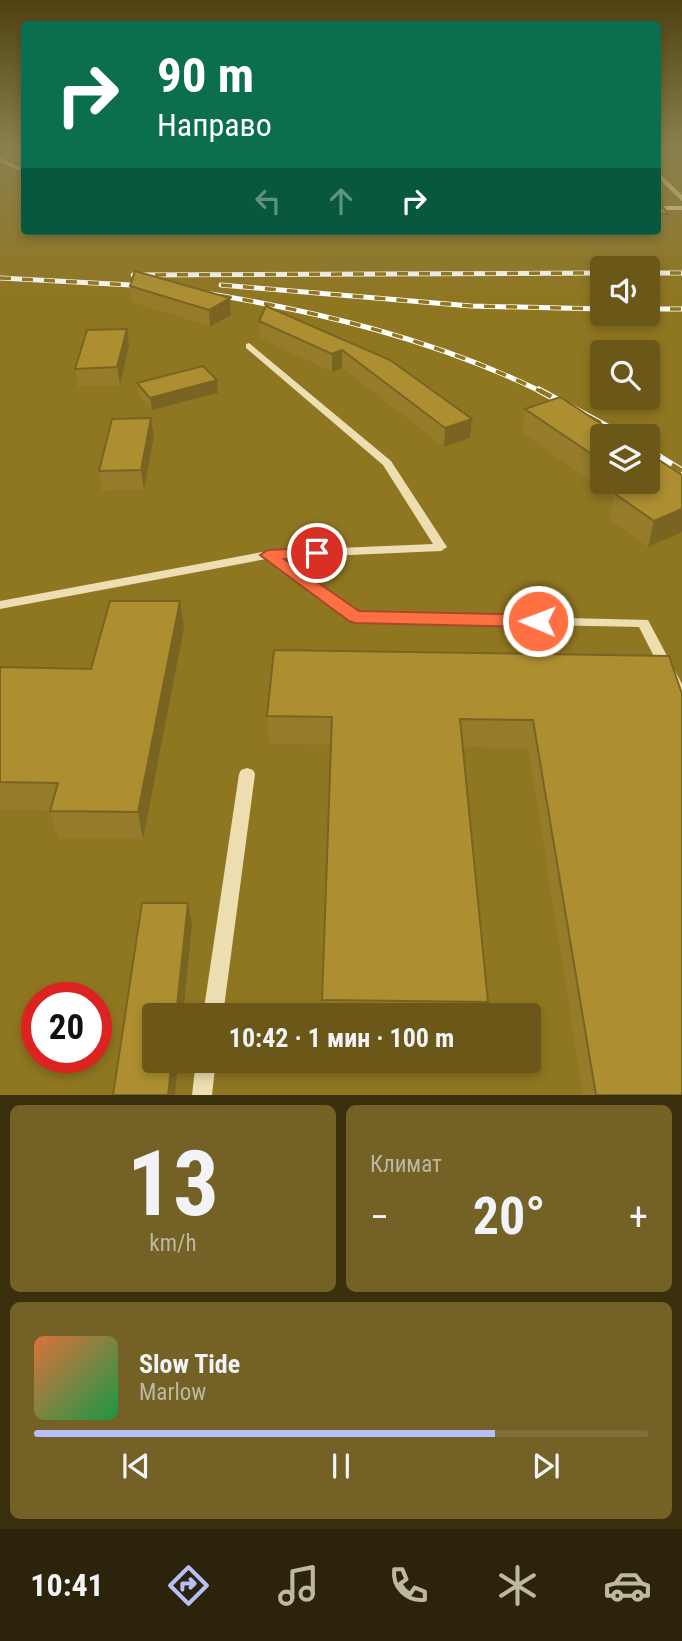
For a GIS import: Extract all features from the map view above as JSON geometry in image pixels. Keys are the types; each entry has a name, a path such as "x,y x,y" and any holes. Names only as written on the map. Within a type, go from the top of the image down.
{"lane":[{"path":"661,208 682,208"},
{"path":"0,605 268,555 441,547 387,463 249,346"},
{"path":"268,555 355,617 643,623 682,698"},
{"path":"215,1003 247,774"},
{"path":"202,1095 205,1073"}],"building":[{"path":"661,204 668,214 661,214"},
{"path":"135,271 230,298 209,310 130,286"},
{"path":"266,306 390,360 472,419 445,428 342,350 332,354 259,321"},
{"path":"127,329 117,367 75,369 87,330"},
{"path":"203,366 217,380 150,398 137,383"},
{"path":"560,397 602,424 590,424 590,453 525,409"},
{"path":"151,418 141,470 99,471 112,419"},
{"path":"660,461 682,475 682,509 654,521 615,494 660,494"},
{"path":"110,601 180,601 138,812 50,811 58,783 0,782 0,667 91,669"},
{"path":"274,650 669,656 682,694 682,1095 596,1095 533,720 460,719 488,1002 322,1000 332,717 267,716"},
{"path":"142,903 188,903 177,1003 142,1003 142,1073 171,1073 168,1095 113,1095"}],"railway":[{"path":"133,275 590,273"},
{"path":"660,273 682,273"},
{"path":"0,278 150,286"},
{"path":"221,285 471,306 590,309"},
{"path":"199,292 287,308 374,329 459,357 542,392"},
{"path":"660,309 682,309"},
{"path":"539,390 602,424"},
{"path":"660,457 682,471"}],"route":[{"path":"317,553 268,555 355,617 538,621"}]}
